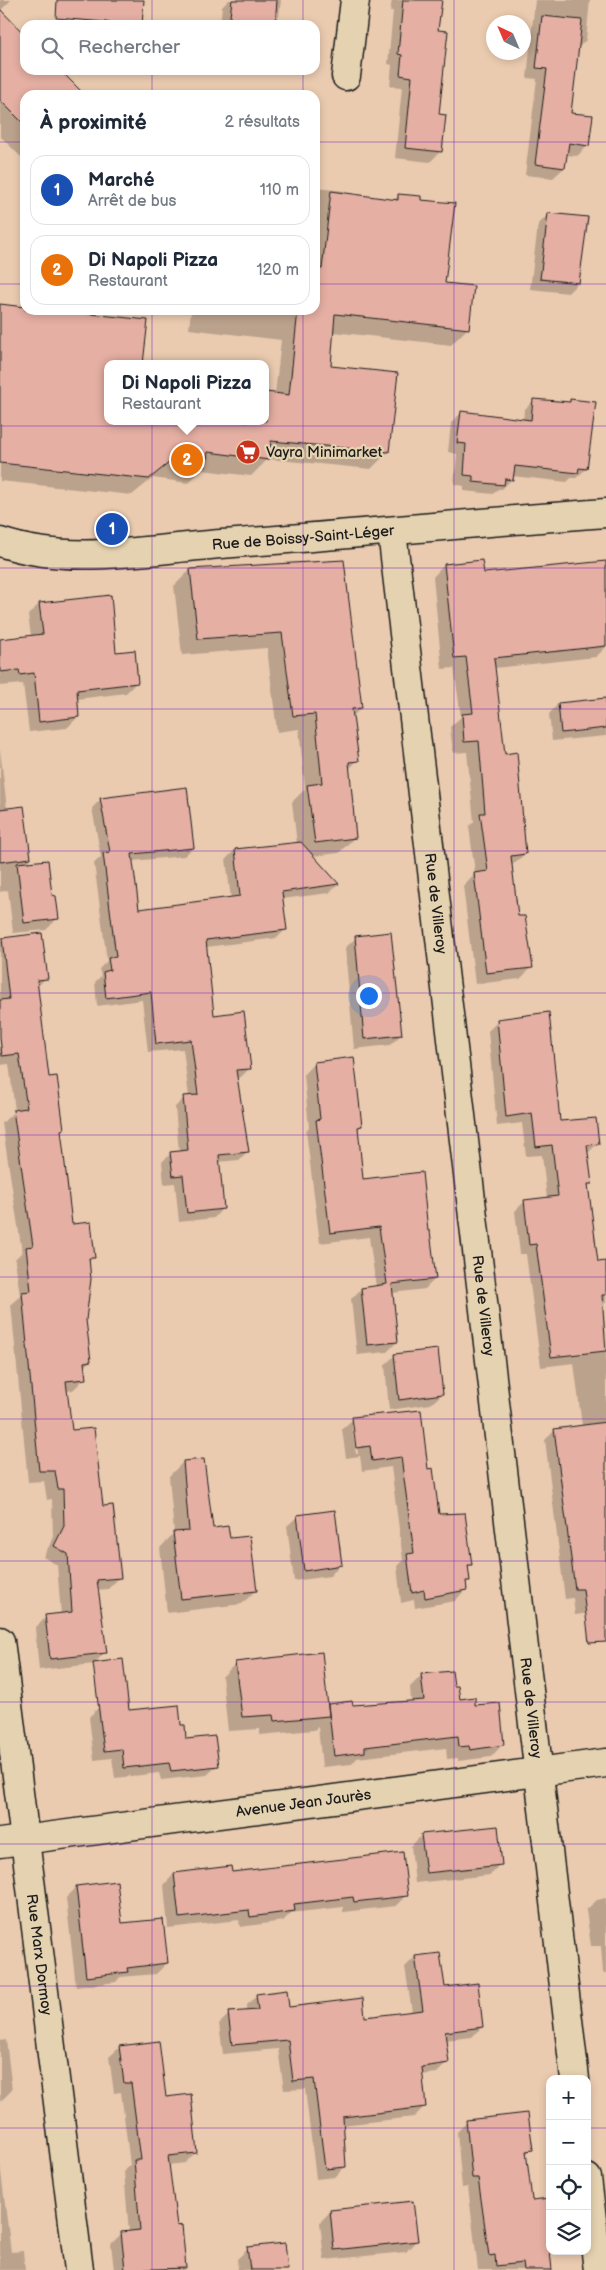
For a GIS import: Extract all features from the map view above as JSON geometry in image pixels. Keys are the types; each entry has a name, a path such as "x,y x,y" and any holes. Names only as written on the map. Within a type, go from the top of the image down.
{"street":[{"path":"346,76 354,0"},
{"name":"Rue de Boissy-Saint-Léger","path":"0,542 22,549 85,554 392,532 451,524 606,513"},
{"name":"Rue de Villeroy","path":"392,532 575,2075"},
{"name":"Rue Marx Dormoy","path":"0,1640 12,1842 79,2270"},
{"name":"Avenue Jean Jaurès","path":"12,1842 606,1763"},
{"path":"591,2210 598,2270"}],"building":[{"path":"57,0 144,0 142,20 56,18"},
{"path":"232,0 277,0 275,20 230,20"},
{"path":"403,0 442,0 438,30 448,31 439,114 446,115 442,152 405,148 412,77 400,75 402,55 398,54"},
{"path":"0,9 20,30 20,75 65,75 80,90 20,90 20,120 0,100"},
{"path":"542,16 582,20 571,113 593,115 589,146 569,143 565,168 535,164 547,69 536,68"},
{"path":"331,191 398,200 398,194 421,196 421,200 455,203 445,283 474,286 469,329 335,314 331,366 398,373 389,452 271,441 269,460 208,452 206,467 170,462 149,479 0,463 0,304 20,306 20,315 100,315 148,320 143,360 104,360 104,425 269,425 269,392 289,395 297,315 320,315 320,269 322,269"},
{"path":"548,213 588,217 579,283 540,279"},
{"path":"533,399 570,402 570,399 596,402 587,469 579,468 578,473 515,466 513,480 505,479 504,485 473,482 473,476 464,475 466,444 457,443 461,411 531,420"},
{"path":"344,560 362,708 352,709 359,761 349,762 356,838 315,843 307,785 322,783 315,714 293,716 282,633 198,639 190,569"},
{"path":"482,560 484,573 606,561 606,646 494,658 505,754 517,752 526,854 511,856 518,916 525,916 533,968 486,973 474,873 488,871 480,813 485,813 479,741 464,742 462,714 473,713 466,657 454,658 444,564"},
{"path":"111,595 116,652 135,650 138,683 77,690 79,717 39,722 34,673 20,675 19,670 0,672 0,639 43,634 39,603"},
{"path":"606,698 606,728 561,733 558,703"},
{"path":"187,787 194,848 132,854 139,909 240,896 235,849 301,842 339,884 282,892 287,930 206,940 214,1015 244,1011 251,1069 236,1070 249,1152 219,1155 224,1209 187,1213 183,1175 173,1176 170,1152 188,1150 183,1096 198,1095 191,1040 156,1044 151,992 106,998 103,972 110,970 108,958 116,957 103,853 110,852 100,798"},
{"path":"24,806 31,858 0,862 0,809"},
{"path":"48,860 52,895 56,896 59,919 24,923 17,863"},
{"path":"391,932 402,1035 364,1039 355,936"},
{"path":"42,933 48,979 37,980 49,1077 57,1076 64,1129 61,1130 72,1224 91,1222 95,1258 89,1258 91,1279 86,1320 91,1361 84,1362 86,1379 66,1381 72,1430 94,1428 103,1506 113,1505 121,1578 97,1580 107,1653 50,1659 45,1615 72,1612 68,1554 54,1546 64,1526 63,1489 58,1489 55,1471 39,1471 22,1292 31,1291 26,1247 33,1246 13,1110 27,1108 19,1054 2,1056 0,1037 0,1000 9,999 2,938"},
{"path":"549,1012 560,1121 596,1118 599,1144 587,1145 592,1184 588,1184 598,1262 606,1261 606,1295 602,1295 606,1351 551,1357 536,1244 529,1245 524,1200 558,1196 552,1145 536,1147 532,1113 506,1117 497,1019"},
{"path":"354,1057 362,1126 358,1127 363,1179 422,1172 428,1231 430,1231 436,1279 392,1284 398,1342 367,1345 361,1288 387,1284 379,1227 330,1233 316,1120 320,1119 314,1062"},
{"path":"438,1349 443,1394 399,1400 394,1354"},
{"path":"421,1410 428,1469 433,1468 439,1514 465,1513 472,1565 468,1565 470,1581 466,1581 467,1590 425,1598 424,1590 412,1593 407,1554 414,1553 401,1457 372,1461 370,1446 356,1448 352,1417"},
{"path":"606,1422 606,1642 589,1643 583,1589 575,1589 554,1429"},
{"path":"204,1459 213,1528 228,1526 230,1538 250,1536 257,1591 181,1599 173,1532 189,1531 183,1461"},
{"path":"335,1510 342,1565 304,1571 297,1515"},
{"path":"322,1652 329,1716 274,1721 273,1715 242,1717 235,1662"},
{"path":"123,1659 129,1710 179,1705 181,1725 185,1725 186,1739 215,1736 219,1766 171,1771 169,1763 124,1768 122,1749 104,1751 93,1663"},
{"path":"452,1671 454,1686 458,1686 460,1699 475,1697 475,1705 500,1703 504,1745 470,1750 469,1746 459,1747 458,1736 365,1747 365,1752 334,1756 328,1704 352,1701 353,1705 424,1700 421,1674"},
{"path":"498,1826 502,1865 426,1873 421,1834"},
{"path":"403,1852 408,1896 354,1902 353,1897 294,1904 295,1911 250,1917 249,1910 179,1918 174,1873 231,1866 232,1872"},
{"path":"117,1881 122,1923 163,1919 168,1963 127,1968 128,1972 86,1977 76,1886"},
{"path":"440,1953 445,1987 478,1983 483,2027 445,2032 449,2063 422,2067 426,2107 343,2117 346,2167 325,2169 314,2079 293,2081 288,2040 232,2045 228,2012 258,2010 256,1994 287,1990 289,2007 363,1998 365,2017 423,2010 415,1956"},
{"path":"159,2041 166,2097 191,2094 197,2153 168,2156 177,2226 182,2225 186,2268 125,2270 121,2232 140,2230 134,2160 141,2160 131,2083 124,2083 119,2046"},
{"path":"528,2113 533,2150 526,2151 532,2200 546,2198 546,2255 550,2255 552,2270 524,2270 523,2263 496,2266 495,2255 489,2256 478,2178 472,2178 466,2120"},
{"path":"413,2201 418,2241 334,2250 330,2210"},
{"path":"285,2243 288,2270 250,2270 247,2247"}],"place":[{"name":"Vayra Minimarket","path":"248,452"},
{"name":"Di Napoli Pizza","path":"187,460"},
{"name":"Marché","path":"112,529"}]}
